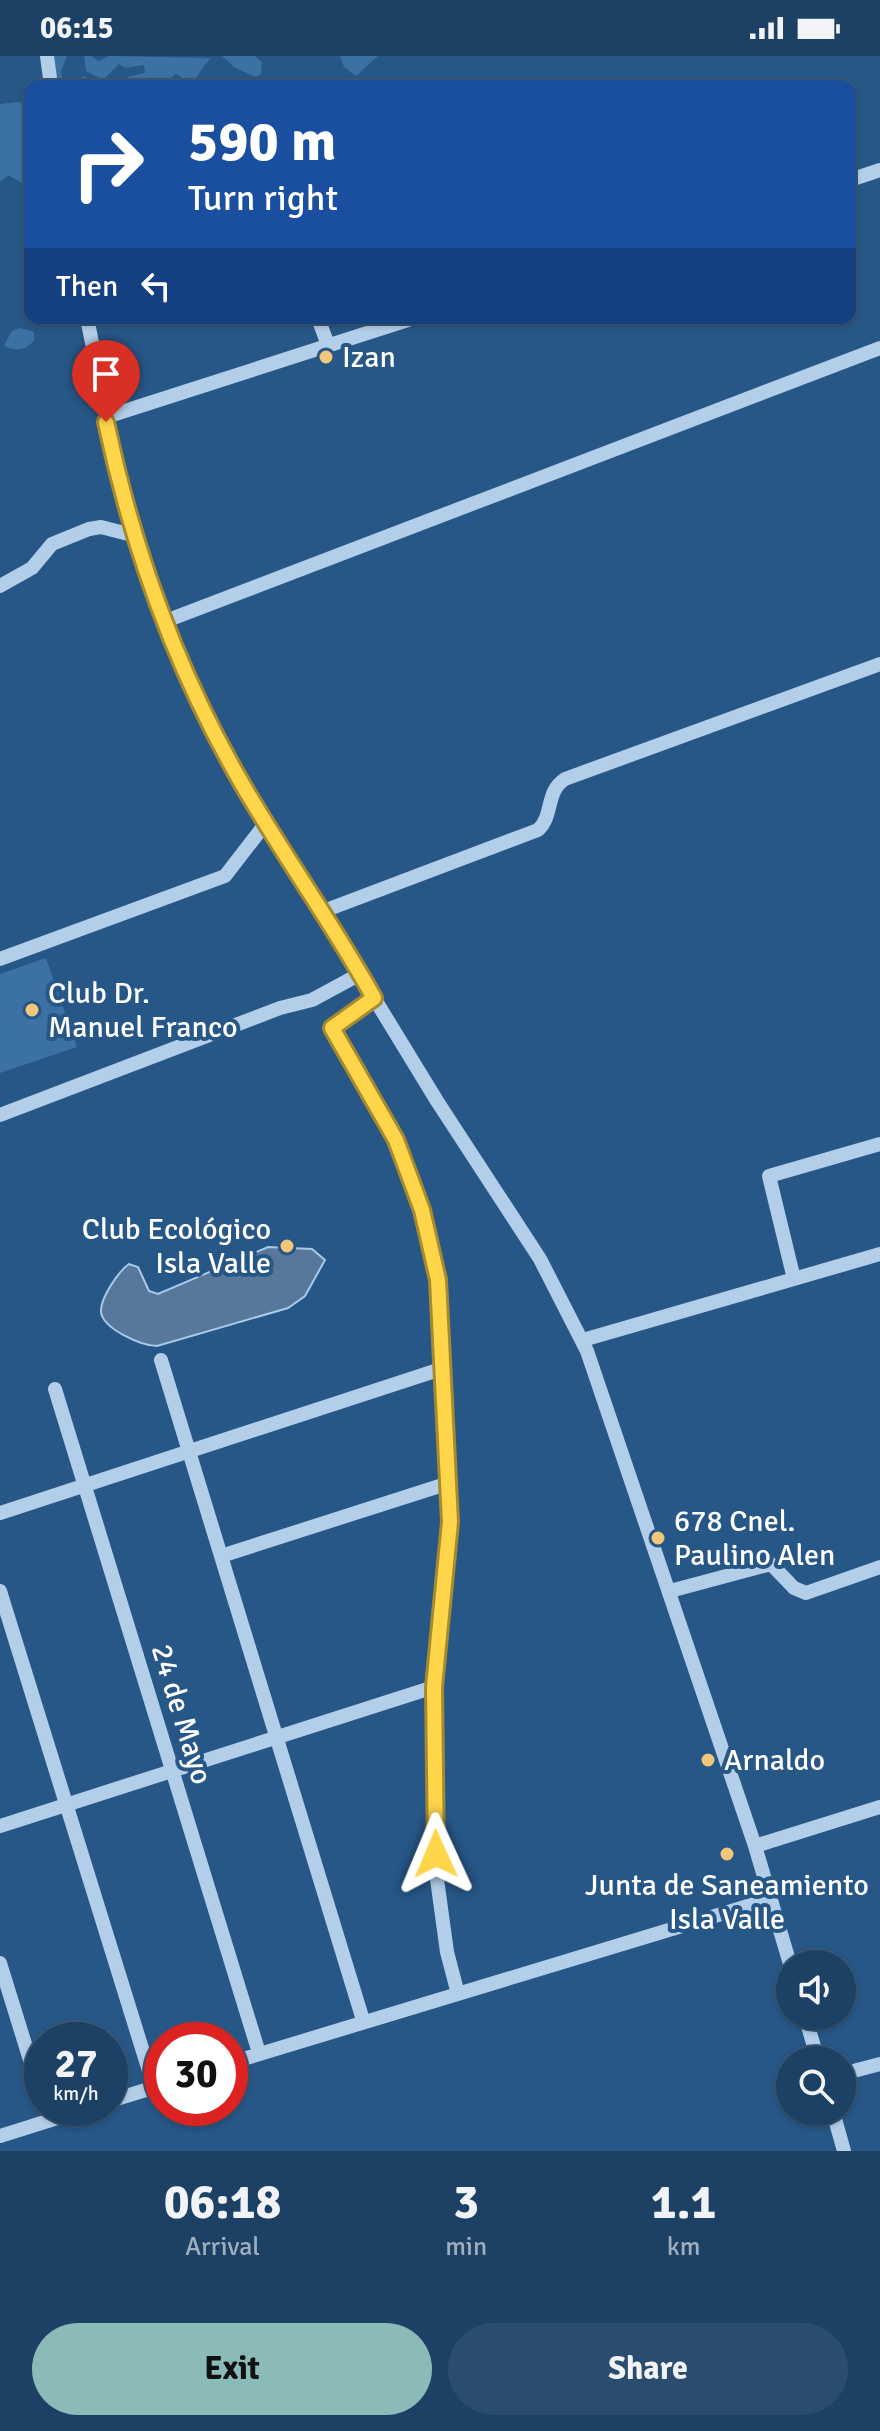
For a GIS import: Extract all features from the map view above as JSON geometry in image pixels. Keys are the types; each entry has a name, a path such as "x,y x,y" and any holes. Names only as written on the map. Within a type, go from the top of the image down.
{"street":[{"path":"47,56 50,80"},
{"path":"856,178 880,170"},
{"path":"88,324 132,535 163,622 236,772 374,998 540,1259 583,1340 755,1846 786,1950"},
{"path":"320,324 328,345"},
{"path":"106,417 395,324"},
{"path":"163,622 880,348"},
{"path":"0,586 32,568 52,544 89,529 101,527 132,535"},
{"path":"321,912 538,830 544,824 550,794 565,779 880,664"},
{"path":"0,959 225,876 266,823"},
{"path":"0,1115 280,1008 312,1000 360,974"},
{"path":"374,998 332,1028 396,1140 422,1210 438,1280 450,1522 434,1687 437,1879 440,1918 458,1994"},
{"path":"794,1279 769,1176 880,1144"},
{"path":"583,1340 880,1254"},
{"path":"161,1360 363,2020"},
{"path":"0,1513 441,1369"},
{"name":"24 de Mayo","path":"55,1389 259,2053"},
{"path":"221,1556 449,1483"},
{"path":"670,1591 771,1564 794,1588 806,1593 880,1567"},
{"path":"0,1591 144,2043"},
{"path":"0,1826 434,1687"},
{"path":"755,1846 880,1807"},
{"path":"248,2057 771,1899"},
{"path":"0,1963 24,2041"},
{"path":"856,2070 880,2064"},
{"path":"0,2136 24,2125"},
{"path":"837,2126 844,2151"}],"shaded area":[{"path":"48,56 67,56 61,72 63,80 53,80"},
{"path":"84,56 99,61 109,56 210,58 191,80 176,74 167,80 130,80 128,77 145,73 144,65 125,68 119,64 103,80 86,71"},
{"path":"222,56 255,56 262,62 261,74 255,77 234,67"},
{"path":"340,56 378,56 356,76 344,67"},
{"path":"19,102 24,105 24,184 8,175 0,182 0,104"},
{"path":"20,328 34,332 31,344 20,349 4,345 12,331"},
{"name":"Club Dr. Manuel Franco","path":"46,958 77,1047 0,1073 0,974"},
{"path":"268,1247 312,1249 325,1260 305,1296 288,1308 157,1346 124,1335 103,1318 101,1312 107,1293 129,1264 138,1267 149,1291 158,1294"}],"place":[{"name":"Izan","path":"326,357"},
{"name":"Club Dr. Manuel Franco","path":"32,1010"},
{"name":"Club Ecológico Isla Valle","path":"287,1246"},
{"name":"678 Cnel. Paulino Alen","path":"658,1538"},
{"name":"Arnaldo","path":"708,1760"},
{"name":"Junta de Saneamiento Isla Valle","path":"727,1854"}],"route":[{"path":"106,422 132,535 164,626 236,772 374,998 332,1028 367,1083 404,1158 422,1210 438,1280 450,1522 434,1687 436,1854"}]}
